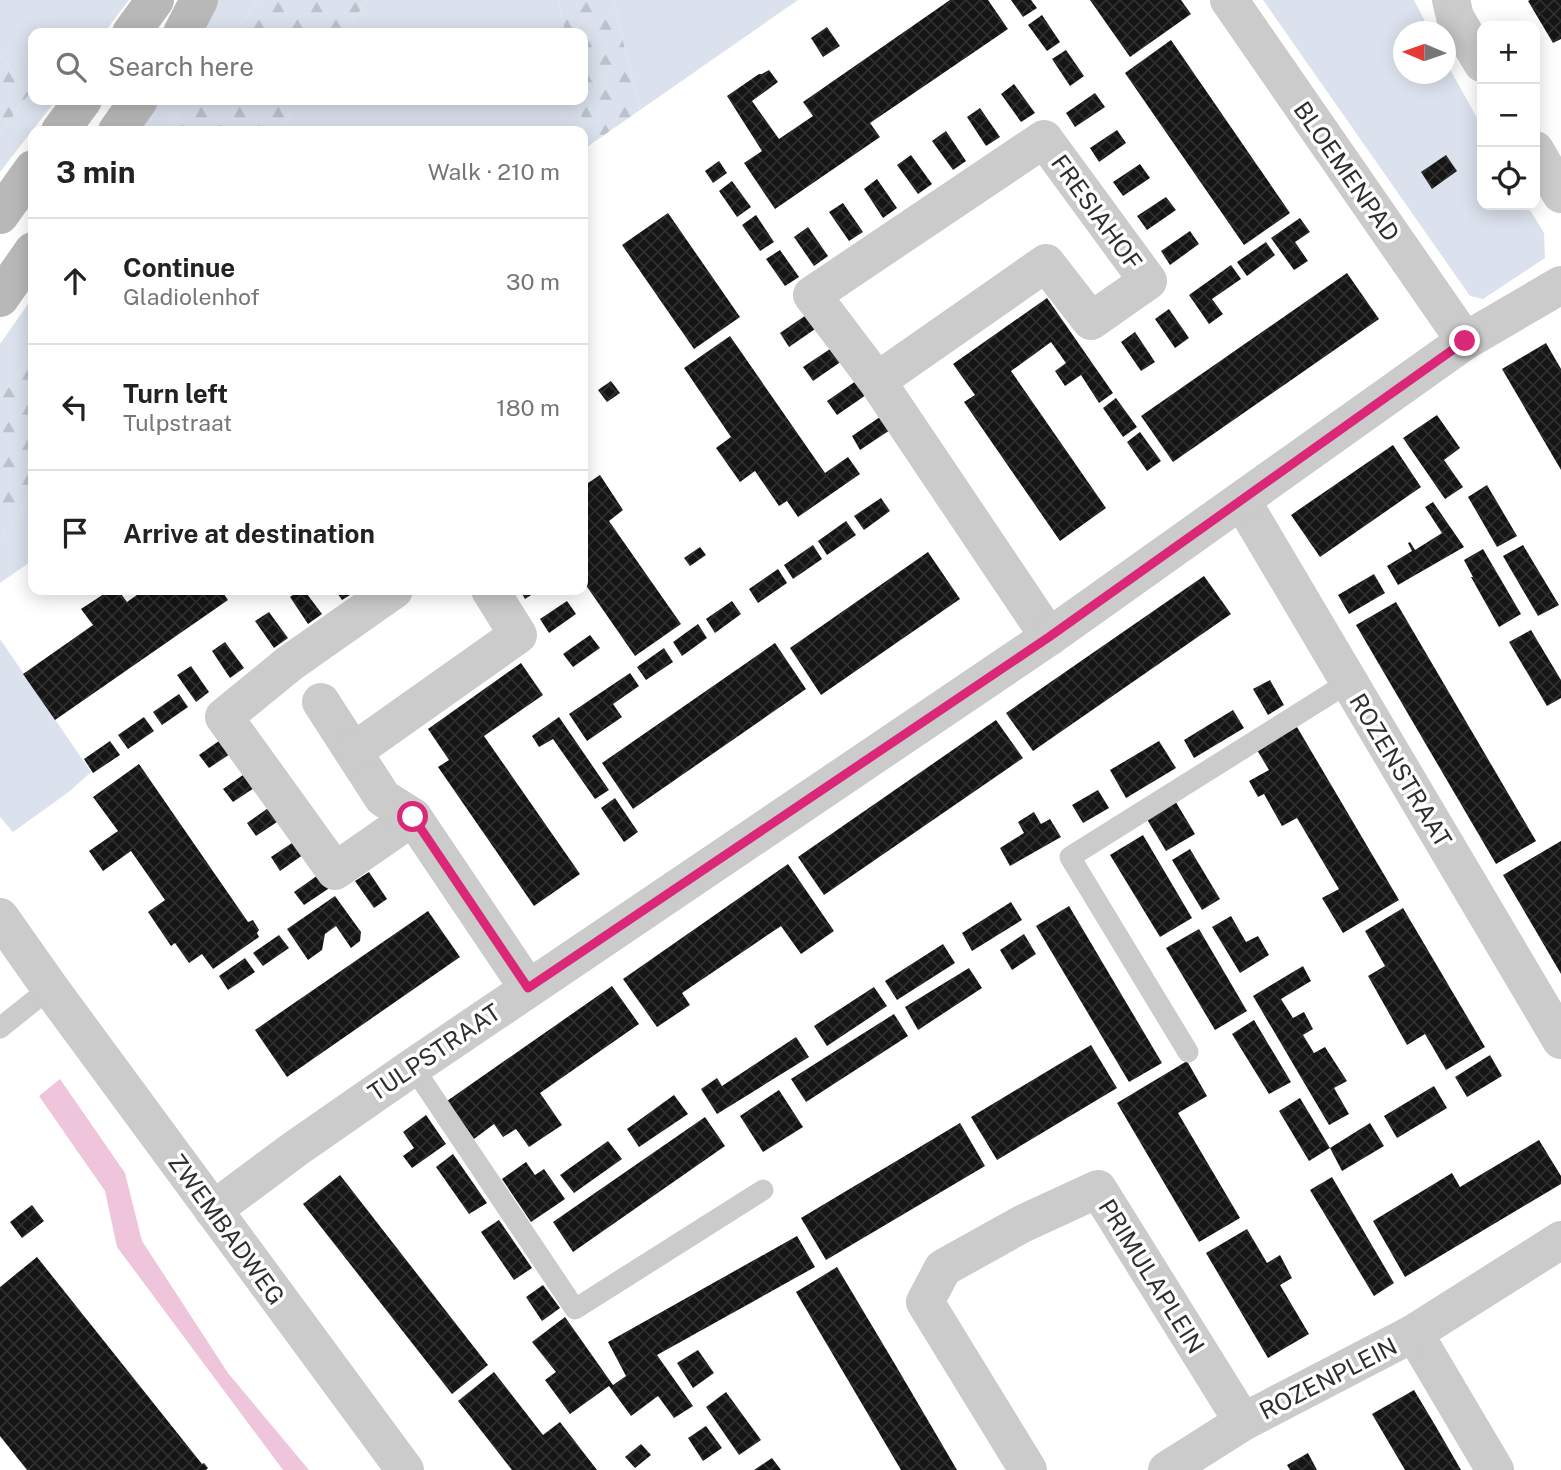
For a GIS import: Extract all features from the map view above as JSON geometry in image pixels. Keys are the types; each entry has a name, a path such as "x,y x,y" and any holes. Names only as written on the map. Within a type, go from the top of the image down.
{"main road":[{"path":"135,28 155,0"},
{"path":"185,28 199,0"},
{"path":"64,126 79,105"},
{"path":"121,126 135,105"},
{"path":"0,215 28,176"},
{"path":"0,298 28,258"}],"street":[{"name":"BLOEMENPAD","path":"1229,0 1465,341"},
{"path":"1453,9 1477,54"},
{"name":"FRESIAHOF","path":"877,381 1046,263 1091,321 1148,281 1044,139 812,295 877,381 1049,637"},
{"path":"1540,158 1561,194"},
{"name":"TULPSTRAAT","path":"214,1210 295,1149 528,988 1049,637 1465,341 1561,285"},
{"name":"ROZENSTRAAT","path":"1242,501 1561,1040"},
{"path":"387,595 289,663 224,717 335,871 413,817"},
{"path":"354,751 519,635 493,595"},
{"path":"321,702 383,798 413,817 528,988"},
{"name":"ZWEMBADWEG","path":"0,917 405,1470"},
{"name":"PRIMULAPLEIN","path":"1028,1470 925,1303 943,1268 1022,1224 1098,1189 1243,1422"},
{"name":"ROZENPLEIN","path":"1243,1422 1413,1333 1561,1240"},
{"name":"ROZENPLEIN","path":"1413,1333 1495,1470"},
{"path":"1167,1470 1243,1422"}],"lane":[{"path":"1188,1052 1070,857 1349,682"},
{"path":"0,1028 50,988"},
{"path":"413,1067 575,1309 763,1191"}],"green space":[{"path":"0,0 129,0 108,28 28,28 28,93 0,54"},
{"path":"217,0 258,0 238,28 199,28"},
{"path":"258,0 367,0 348,28 238,28"},
{"path":"367,0 558,0 564,28 348,28"},
{"path":"558,0 613,0 640,110 588,146 588,126 583,126 579,105 588,105 588,28 564,28"},
{"path":"613,0 798,0 640,110"},
{"path":"1263,0 1414,0 1425,21 1393,21 1393,84 1456,84 1456,80 1477,118 1477,210 1530,210 1544,233 1545,258 1483,299 1470,296"},
{"path":"0,54 28,95 0,134"},
{"path":"28,95 28,105 52,105 36,126 28,126 28,136 0,172 0,134"},
{"path":"153,105 185,105 170,126 139,126"},
{"path":"185,105 297,105 282,126 170,126"},
{"path":"297,105 579,105 583,126 282,126"},
{"path":"28,304 28,358 0,400 0,344"},
{"path":"28,358 28,502 0,539 0,400"},
{"path":"28,502 28,563 0,583 0,539"},
{"path":"0,639 91,772 70,791 13,832 0,817"}],"shaded area":[{"path":"60,1079 125,1173 142,1241 228,1373 309,1470 283,1470 117,1247 105,1191 39,1096"}],"building":[{"path":"950,0 988,0 1008,29 870,123 880,137 775,209 744,163 762,151 727,96 769,70 778,82 752,101 779,139 813,116 803,102"},
{"path":"1011,0 1031,0 1037,8 1023,17"},
{"path":"1090,0 1181,0 1191,14 1130,57"},
{"path":"1561,0 1561,39 1553,43 1528,1"},
{"path":"1042,15 1060,42 1047,51 1028,25"},
{"path":"827,27 840,46 823,57 811,38"},
{"path":"1171,40 1290,213 1244,245 1125,73"},
{"path":"1066,50 1084,76 1070,86 1052,59"},
{"path":"1014,84 1035,113 1021,122 1001,94"},
{"path":"1095,93 1105,107 1075,127 1066,113"},
{"path":"980,108 1000,137 986,146 967,117"},
{"path":"1117,130 1126,143 1099,162 1090,148"},
{"path":"946,131 966,161 953,170 932,141"},
{"path":"911,155 932,184 918,194 897,165"},
{"path":"1446,155 1457,171 1432,189 1421,172"},
{"path":"719,161 727,173 713,183 705,171"},
{"path":"1140,164 1150,178 1123,196 1113,182"},
{"path":"877,179 897,208 883,218 864,189"},
{"path":"732,181 751,207 737,217 719,191"},
{"path":"1166,197 1176,210 1147,230 1137,216"},
{"path":"843,203 863,232 849,241 829,212"},
{"path":"668,213 740,317 694,349 622,245"},
{"path":"756,215 774,242 760,251 742,225"},
{"path":"1300,218 1310,232 1295,242 1308,261 1294,270 1271,238"},
{"path":"808,227 828,256 814,266 794,237"},
{"path":"1190,231 1199,244 1170,265 1161,251"},
{"path":"1266,242 1275,255 1247,276 1237,262"},
{"path":"780,250 799,277 785,286 766,259"},
{"path":"1231,265 1241,279 1212,299 1223,314 1209,324 1189,295"},
{"path":"1347,273 1379,319 1173,462 1141,416"},
{"path":"1047,298 1113,393 1099,403 1081,375 1065,386 1055,371 1066,363 1051,342 1011,371 1106,508 1060,541 964,402 975,395 953,364"},
{"path":"1169,309 1189,338 1175,348 1155,319"},
{"path":"809,313 818,327 789,347 780,333"},
{"path":"1135,332 1155,362 1141,371 1121,342"},
{"path":"730,336 825,473 848,457 860,474 798,517 787,501 779,506 755,471 740,482 716,448 731,437 684,368"},
{"path":"1546,343 1561,369 1561,470 1502,369"},
{"path":"833,347 842,361 813,381 803,367"},
{"path":"611,381 620,393 607,402 598,390"},
{"path":"856,381 866,395 837,415 827,401"},
{"path":"1116,398 1137,427 1123,437 1103,408"},
{"path":"1437,415 1460,448 1444,460 1463,487 1445,499 1403,438"},
{"path":"880,417 890,430 860,450 852,436"},
{"path":"1140,432 1161,461 1147,471 1127,442"},
{"path":"1393,445 1421,487 1320,557 1291,515"},
{"path":"600,475 623,510 609,521 681,624 635,656 588,588 588,483"},
{"path":"1487,485 1517,536 1497,547 1468,497"},
{"path":"881,498 890,511 864,530 854,516"},
{"path":"1433,502 1464,547 1398,585 1387,566 1412,551 1408,543 1410,542 1415,550 1442,533 1425,507"},
{"path":"846,521 856,535 827,555 818,541"},
{"path":"813,545 822,559 793,579 784,565"},
{"path":"1523,545 1559,605 1538,616 1503,556"},
{"path":"700,547 706,555 690,566 684,558"},
{"path":"1483,549 1521,614 1499,627 1464,560"},
{"path":"928,552 960,599 821,695 790,648"},
{"path":"778,569 787,583 758,603 749,589"},
{"path":"1374,574 1385,593 1349,614 1338,595"},
{"path":"1204,576 1231,614 1033,751 1006,713"},
{"path":"102,595 122,595 127,602 137,595 224,595 228,600 55,720 23,674 93,625 81,609"},
{"path":"308,595 322,614 308,624 290,597"},
{"path":"567,601 576,614 549,633 540,619"},
{"path":"732,601 741,614 715,633 706,619"},
{"path":"1396,602 1536,841 1496,864 1356,625"},
{"path":"269,612 288,638 274,648 255,621"},
{"path":"698,624 707,638 682,656 673,642"},
{"path":"1531,630 1561,680 1561,698 1547,706 1509,642"},
{"path":"590,635 600,648 573,667 563,654"},
{"path":"225,642 244,668 230,678 212,651"},
{"path":"775,643 806,689 633,809 602,763"},
{"path":"664,648 673,662 646,680 637,667"},
{"path":"521,663 543,695 484,736 580,874 534,906 438,767 449,760 428,729"},
{"path":"191,666 209,692 196,702 177,675"},
{"path":"630,673 639,686 613,704 622,717 587,741 569,714"},
{"path":"1270,680 1284,705 1268,715 1253,689"},
{"path":"179,694 188,707 162,725 153,712"},
{"path":"1233,710 1244,728 1194,758 1184,740"},
{"path":"144,717 154,731 128,749 118,735"},
{"path":"559,717 609,790 595,799 553,739 539,747 532,736"},
{"path":"996,720 1023,758 824,895 798,857"},
{"path":"1297,727 1399,900 1343,933 1322,898 1339,889 1297,818 1282,826 1264,794 1258,797 1249,781 1269,770 1257,750"},
{"path":"226,736 236,750 209,768 199,755"},
{"path":"110,741 120,755 93,773 84,759"},
{"path":"1159,741 1176,768 1126,798 1110,770"},
{"path":"139,764 248,922 253,920 259,930 259,937 213,969 202,954 189,963 175,943 171,946 148,912 165,900 131,851 103,871 89,851 118,831 93,797"},
{"path":"250,770 260,784 233,802 223,789"},
{"path":"1098,790 1109,808 1083,823 1072,805"},
{"path":"615,798 638,832 624,842 601,808"},
{"path":"1174,799 1195,834 1166,851 1145,816"},
{"path":"274,804 283,818 256,836 247,823"},
{"path":"1034,812 1041,824 1050,819 1061,837 1010,866 1000,848 1024,833 1018,822"},
{"path":"1143,835 1192,918 1160,937 1110,855"},
{"path":"298,839 307,852 280,871 271,857"},
{"path":"1561,841 1561,974 1503,875"},
{"path":"1190,849 1220,899 1202,910 1172,860"},
{"path":"788,864 834,931 801,954 781,926 682,993 690,1005 657,1027 623,979"},
{"path":"369,872 387,899 374,908 355,881"},
{"path":"321,873 331,887 304,905 294,892"},
{"path":"335,896 361,932 360,941 351,948 336,926 325,934 322,950 308,960 287,929"},
{"path":"1011,902 1022,920 972,951 962,933"},
{"path":"1069,906 1162,1063 1129,1082 1036,926"},
{"path":"1403,908 1485,1047 1446,1070 1425,1034 1407,1045 1368,976 1385,966 1365,931"},
{"path":"428,911 460,957 287,1077 255,1030"},
{"path":"1231,916 1246,942 1258,936 1269,955 1240,973 1212,927"},
{"path":"1199,929 1247,1011 1215,1030 1166,948"},
{"path":"1024,934 1036,954 1012,970 1000,950"},
{"path":"279,935 289,948 263,966 253,953"},
{"path":"943,944 955,963 897,1000 885,981"},
{"path":"245,958 255,972 228,990 219,976"},
{"path":"1303,966 1311,981 1281,999 1293,1018 1304,1012 1313,1029 1303,1035 1314,1053 1325,1047 1347,1081 1334,1088 1349,1114 1329,1125 1253,996"},
{"path":"969,968 982,988 918,1030 905,1007"},
{"path":"612,986 639,1024 540,1093 562,1125 529,1147 516,1129 503,1137 494,1124 474,1139 447,1101"},
{"path":"874,987 887,1006 827,1046 814,1026"},
{"path":"894,1014 908,1036 806,1102 791,1079"},
{"path":"1254,1020 1291,1082 1269,1094 1232,1034"},
{"path":"796,1037 809,1057 717,1114 701,1089 717,1078 722,1086"},
{"path":"1091,1045 1117,1088 997,1160 971,1117"},
{"path":"1490,1055 1502,1076 1467,1097 1455,1077"},
{"path":"1187,1061 1207,1096 1178,1113 1240,1218 1199,1242 1117,1103"},
{"path":"1434,1086 1447,1108 1397,1138 1384,1116"},
{"path":"779,1090 803,1127 763,1152 740,1116"},
{"path":"674,1095 688,1114 639,1147 627,1129"},
{"path":"1300,1098 1330,1148 1309,1161 1279,1111"},
{"path":"426,1115 446,1144 412,1168 403,1156 414,1148 403,1132"},
{"path":"705,1117 725,1146 573,1252 553,1222"},
{"path":"960,1123 985,1166 826,1260 801,1218"},
{"path":"1370,1123 1384,1146 1342,1171 1330,1148"},
{"path":"1539,1140 1561,1176 1561,1184 1405,1277 1373,1221 1452,1173 1460,1187"},
{"path":"608,1141 622,1159 574,1193 560,1175"},
{"path":"453,1154 487,1203 469,1214 436,1167"},
{"path":"526,1162 535,1175 544,1169 565,1199 531,1222 502,1179"},
{"path":"340,1175 488,1365 452,1394 303,1204"},
{"path":"1332,1177 1394,1283 1374,1296 1310,1190"},
{"path":"32,1205 44,1221 22,1238 10,1222"},
{"path":"499,1220 532,1268 514,1280 481,1232"},
{"path":"1247,1229 1267,1263 1280,1255 1292,1278 1280,1285 1309,1334 1268,1358 1206,1253"},
{"path":"797,1236 815,1267 657,1355 693,1406 674,1418 658,1396 631,1416 609,1386 570,1414 545,1380 556,1372 532,1342 565,1317 613,1385 626,1376 608,1342"},
{"path":"37,1257 202,1464 208,1468 206,1470 27,1470 0,1436 0,1287"},
{"path":"837,1267 957,1470 901,1470 898,1465 796,1292"},
{"path":"543,1285 560,1308 542,1321 526,1297"},
{"path":"698,1350 714,1373 693,1388 677,1363"},
{"path":"494,1372 543,1435 560,1422 597,1470 512,1470 458,1401"},
{"path":"1414,1390 1461,1470 1405,1470 1372,1414"},
{"path":"726,1392 761,1440 739,1455 706,1407"},
{"path":"706,1426 722,1448 703,1461 688,1438"},
{"path":"641,1444 651,1455 635,1468 625,1457"},
{"path":"1308,1453 1317,1470 1290,1470 1287,1465"},
{"path":"772,1458 781,1470 754,1470"}],"route":[{"path":"413,817 528,988 1049,637 1465,341"}]}
